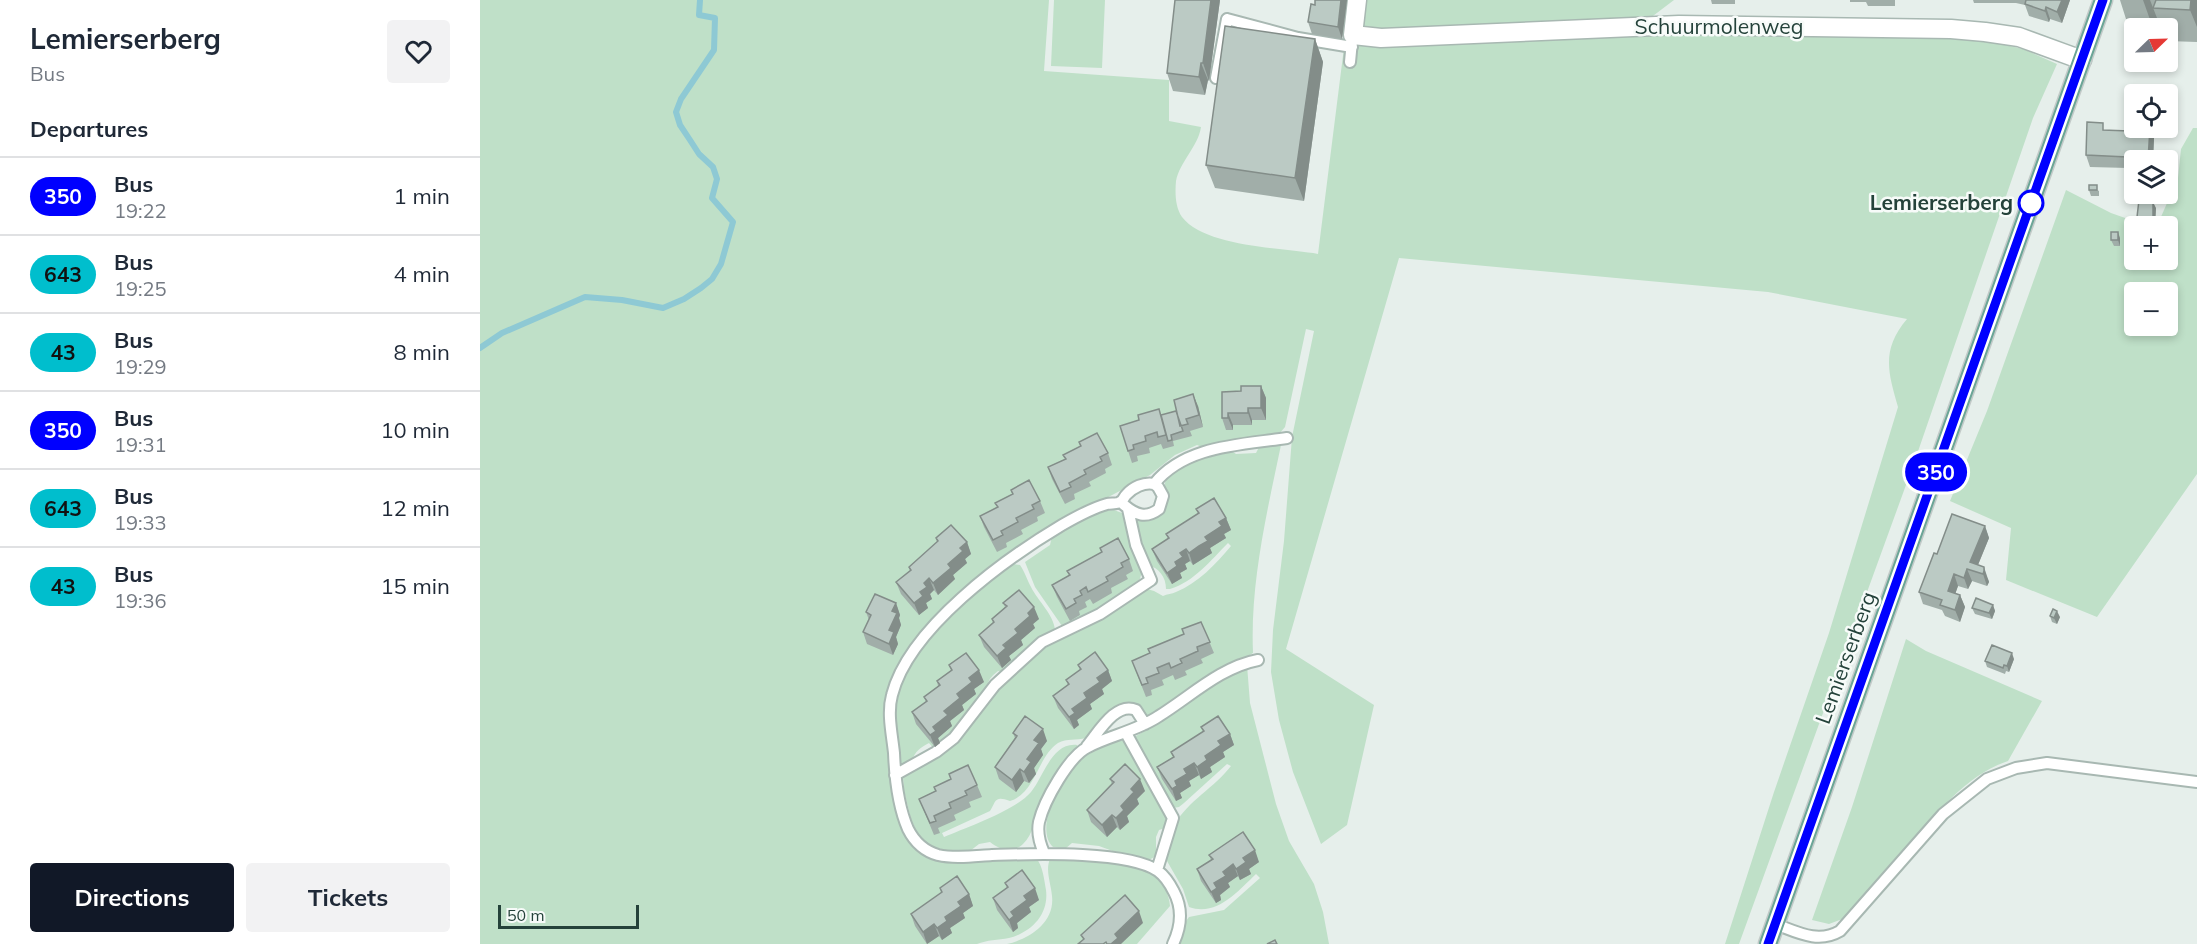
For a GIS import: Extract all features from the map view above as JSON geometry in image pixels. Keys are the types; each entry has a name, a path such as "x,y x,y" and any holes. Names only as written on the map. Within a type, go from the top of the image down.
{"main road":[{"name":"Lemierserberg","path":"1768,944 2103,0"}],"street":[{"path":"1352,41 1357,0"},
{"name":"Schuurmolenweg","path":"1352,41 1394,37 1679,25 1951,29 2019,37 2082,60"}],"lane":[{"path":"1216,78 1227,19 1298,38 1352,41 1350,62"},
{"path":"1154,484 1166,470 1196,453 1287,438"},
{"path":"895,775 936,752 954,738 995,686 1042,642 1100,614 1151,580 1136,545 1124,505 1135,488 1148,483 1154,484 1163,496 1159,509 1149,515 1140,515 1124,505 1106,504 1062,525 1004,564 941,618 919,643 906,662 892,695 890,709 895,775 908,828 921,847 930,852 956,856 1044,853 1108,857 1140,863 1156,870 1172,888 1179,907 1178,933 1173,944"},
{"path":"1086,747 1146,724 1235,666 1258,660"},
{"path":"1044,853 1040,843 1038,824 1057,780 1115,713 1125,708 1136,710 1146,724"},
{"path":"1126,733 1173,818 1156,870"},
{"path":"1775,924 1814,938 1830,936 1840,931 1943,814 1987,779 2016,768 2047,763 2197,782"}],"green space":[{"path":"480,0 1049,0 1044,71 1169,80 1169,121 1201,127 1176,181 1177,204 1182,217 1193,227 1208,235 1226,240 1266,248 1318,254 1350,0 1674,0 1641,25 1979,39 2023,49 2057,64 2033,118 1914,463 1739,944 1725,944 1829,633 1898,407 1890,372 1890,351 1893,341 1907,319 1768,292 1399,258 1286,649 1374,705 1347,825 1321,844 1293,772 1279,720 1271,672 1292,437 1314,331 1306,329 1285,427 1279,434 1211,446 1197,445 1175,455 1150,475 1044,531 912,645 891,682 885,708 893,788 919,850 1036,858 1043,873 1046,899 1042,914 1032,927 1009,938 977,944 480,944"},
{"path":"1054,0 1105,0 1102,68 1051,66"},
{"path":"2193,128 2197,128 2197,474 2097,617 2006,580 2011,528 1950,501 1987,411 2066,190 2124,218 2124,270 2178,270 2178,216 2161,216 2167,204 2178,204 2181,149"},
{"path":"1279,443 1281,445 1257,574 1253,653 1150,716 1138,706 1130,703 1114,708 1086,738 1061,741 1051,749 1026,791 1019,797 1010,801 998,799 990,811 942,833 944,837 990,818 1024,799 1036,785 1055,754 1068,746 1077,745 1078,747 1062,768 1049,791 1029,836 1019,847 1006,850 990,842 979,844 970,851 960,851 939,850 926,844 918,835 911,819 904,791 903,777 908,771 959,739 972,725 993,693 1045,642 1147,589 1163,596 1174,593 1192,584 1225,553 1231,546 1228,543 1194,576 1170,589 1166,589 1165,581 1159,571 1148,565 1133,517 1146,519 1162,510 1167,501 1165,486 1169,475 1182,465 1206,456 1230,450 1236,454 1256,453 1259,447"},
{"path":"1114,510 1122,513 1125,518 1142,571 1140,579 1109,604 1066,627 1062,626 1035,587 1025,562 1050,545 1052,536 1101,511"},
{"path":"1013,564 1020,565 1022,568 1034,592 1052,619 1055,630 1003,672 998,671 992,676 988,688 951,734 934,749 929,743 916,752 912,761 901,767 895,714 896,698 902,680 913,661 943,622 980,588"},
{"path":"1906,639 1926,651 2042,701 2008,761 1993,767 1953,796 1845,918 1829,924 1812,920 1852,807"},
{"path":"1247,665 1250,703 1276,804 1289,841 1314,884 1323,912 1329,944 1180,944 1189,917 1224,910 1260,878 1256,874 1234,895 1218,905 1199,909 1189,907 1183,889 1167,861 1163,860 1168,842 1180,816 1231,766 1227,764 1184,803 1173,808 1135,743 1136,736 1158,723 1195,695"},
{"path":"1118,740 1126,742 1167,816 1165,828 1159,830 1156,837 1156,856 1149,860 1099,846 1072,843 1065,849 1053,847 1048,838 1046,826 1060,786 1076,763 1084,756"},
{"path":"1050,859 1103,861 1143,869 1162,884 1170,906 1137,944 1007,944 1032,934 1045,922 1052,906 1048,872"}],"building":[{"path":"1175,0 1211,0 1199,77 1167,73"},
{"path":"1315,0 1341,0 1338,27 1308,22 1311,4 1315,5"},
{"path":"2026,0 2062,0 2057,12 2046,7 2045,11 2025,4"},
{"path":"2156,0 2191,0 2190,10 2153,8"},
{"path":"1225,26 1315,39 1295,178 1206,165"},
{"path":"2087,122 2103,123 2103,130 2124,131 2124,138 2149,138 2149,150 2124,150 2124,157 2086,155"},
{"path":"2089,185 2097,185 2097,190 2089,190"},
{"path":"2139,204 2153,204 2153,216 2137,216"},
{"path":"2111,232 2118,232 2118,240 2111,240"},
{"path":"1241,386 1261,386 1261,408 1248,408 1248,413 1228,413 1228,418 1222,418 1222,392 1241,391"},
{"path":"1193,394 1199,415 1186,419 1188,424 1180,426 1174,400"},
{"path":"1159,409 1166,435 1158,437 1157,432 1145,436 1146,441 1133,445 1134,449 1128,451 1120,426 1139,420 1138,415"},
{"path":"1176,411 1183,431 1171,435 1172,440 1168,441 1161,415"},
{"path":"1097,433 1108,453 1100,457 1102,461 1084,470 1086,474 1069,483 1071,487 1060,492 1048,467 1066,459 1063,455 1081,446 1079,442"},
{"path":"1029,480 1040,501 1032,505 1034,509 1016,518 1018,522 1001,531 1003,535 993,540 980,516 998,507 995,503 1013,494 1011,490"},
{"path":"1214,498 1226,518 1219,522 1222,526 1205,537 1208,541 1189,553 1186,549 1180,553 1183,557 1175,562 1177,566 1167,573 1152,549 1169,538 1166,534 1199,513 1196,509"},
{"path":"1952,514 1985,526 1970,562 1984,567 1983,574 1967,569 1964,578 1954,574 1948,591 1960,595 1955,610 1940,605 1942,600 1919,592"},
{"path":"951,525 967,542 960,548 963,551 948,564 951,568 933,583 929,578 924,583 927,587 920,592 923,596 914,603 896,582 911,570 909,567 938,541 936,538"},
{"path":"1118,538 1129,559 1121,563 1123,567 1106,577 1108,581 1088,592 1086,587 1080,591 1082,595 1074,599 1076,603 1066,609 1052,585 1070,575 1067,571 1102,552 1100,548"},
{"path":"1019,590 1034,607 1028,613 1030,616 1015,629 1018,633 1003,645 1006,648 997,656 979,635 1007,606 1003,603"},
{"path":"875,594 896,603 892,611 897,613 889,630 894,632 889,644 863,632 871,615 866,612"},
{"path":"1976,598 1993,605 1989,613 1972,608"},
{"path":"2053,609 2057,611 2054,618 2050,616"},
{"path":"1201,622 1210,642 1197,647 1198,651 1180,659 1182,663 1171,668 1169,663 1157,668 1159,673 1146,678 1148,683 1142,685 1132,661 1150,653 1148,649 1184,634 1182,629"},
{"path":"1992,645 2012,653 2007,666 2004,665 2003,668 1985,661"},
{"path":"1095,652 1108,670 1097,678 1100,682 1084,693 1087,698 1072,709 1075,713 1069,717 1053,696 1069,684 1066,680 1081,669 1078,665"},
{"path":"966,653 979,670 969,678 972,682 957,694 960,698 944,711 948,715 933,727 936,731 930,735 912,712 927,701 924,697 940,685 937,681 952,670 949,665"},
{"path":"1025,716 1043,729 1034,740 1039,743 1027,759 1031,762 1024,772 1020,769 1012,780 995,767 1017,736 1013,733"},
{"path":"1218,716 1230,734 1218,741 1221,745 1205,756 1207,760 1197,767 1194,763 1184,769 1187,774 1175,781 1177,786 1172,789 1157,767 1174,757 1171,752 1204,731 1201,727"},
{"path":"1125,764 1140,779 1131,789 1134,792 1121,806 1124,810 1116,818 1112,815 1102,825 1087,810 1114,782 1110,779"},
{"path":"968,765 977,785 965,791 967,795 949,803 951,808 934,816 936,821 930,823 919,799 936,791 934,787 951,779 949,774"},
{"path":"1243,832 1255,850 1243,858 1246,862 1236,869 1233,864 1223,872 1226,876 1214,883 1217,888 1211,892 1197,869 1213,859 1209,855"},
{"path":"1022,870 1035,888 1024,896 1027,900 1011,912 1014,916 1009,920 993,898 1008,887 1005,883"},
{"path":"957,876 969,894 958,902 961,906 945,917 947,921 937,928 934,924 923,932 911,914 942,892 940,888"},
{"path":"1125,895 1139,911 1115,934 1118,938 1111,944 1106,942 1078,944 1084,939 1081,935"}],"waterway":[{"path":"480,348 502,333 585,297 622,300 663,308 684,299 712,279 721,264 733,222 712,198 717,179 713,167 699,154 680,125 676,112 681,99 714,50 715,18 699,15 700,0"}],"bus line":[{"name":"350","path":"1768,944 2103,0"}],"place":[{"name":"Lemierserberg","path":"2031,203"}]}
